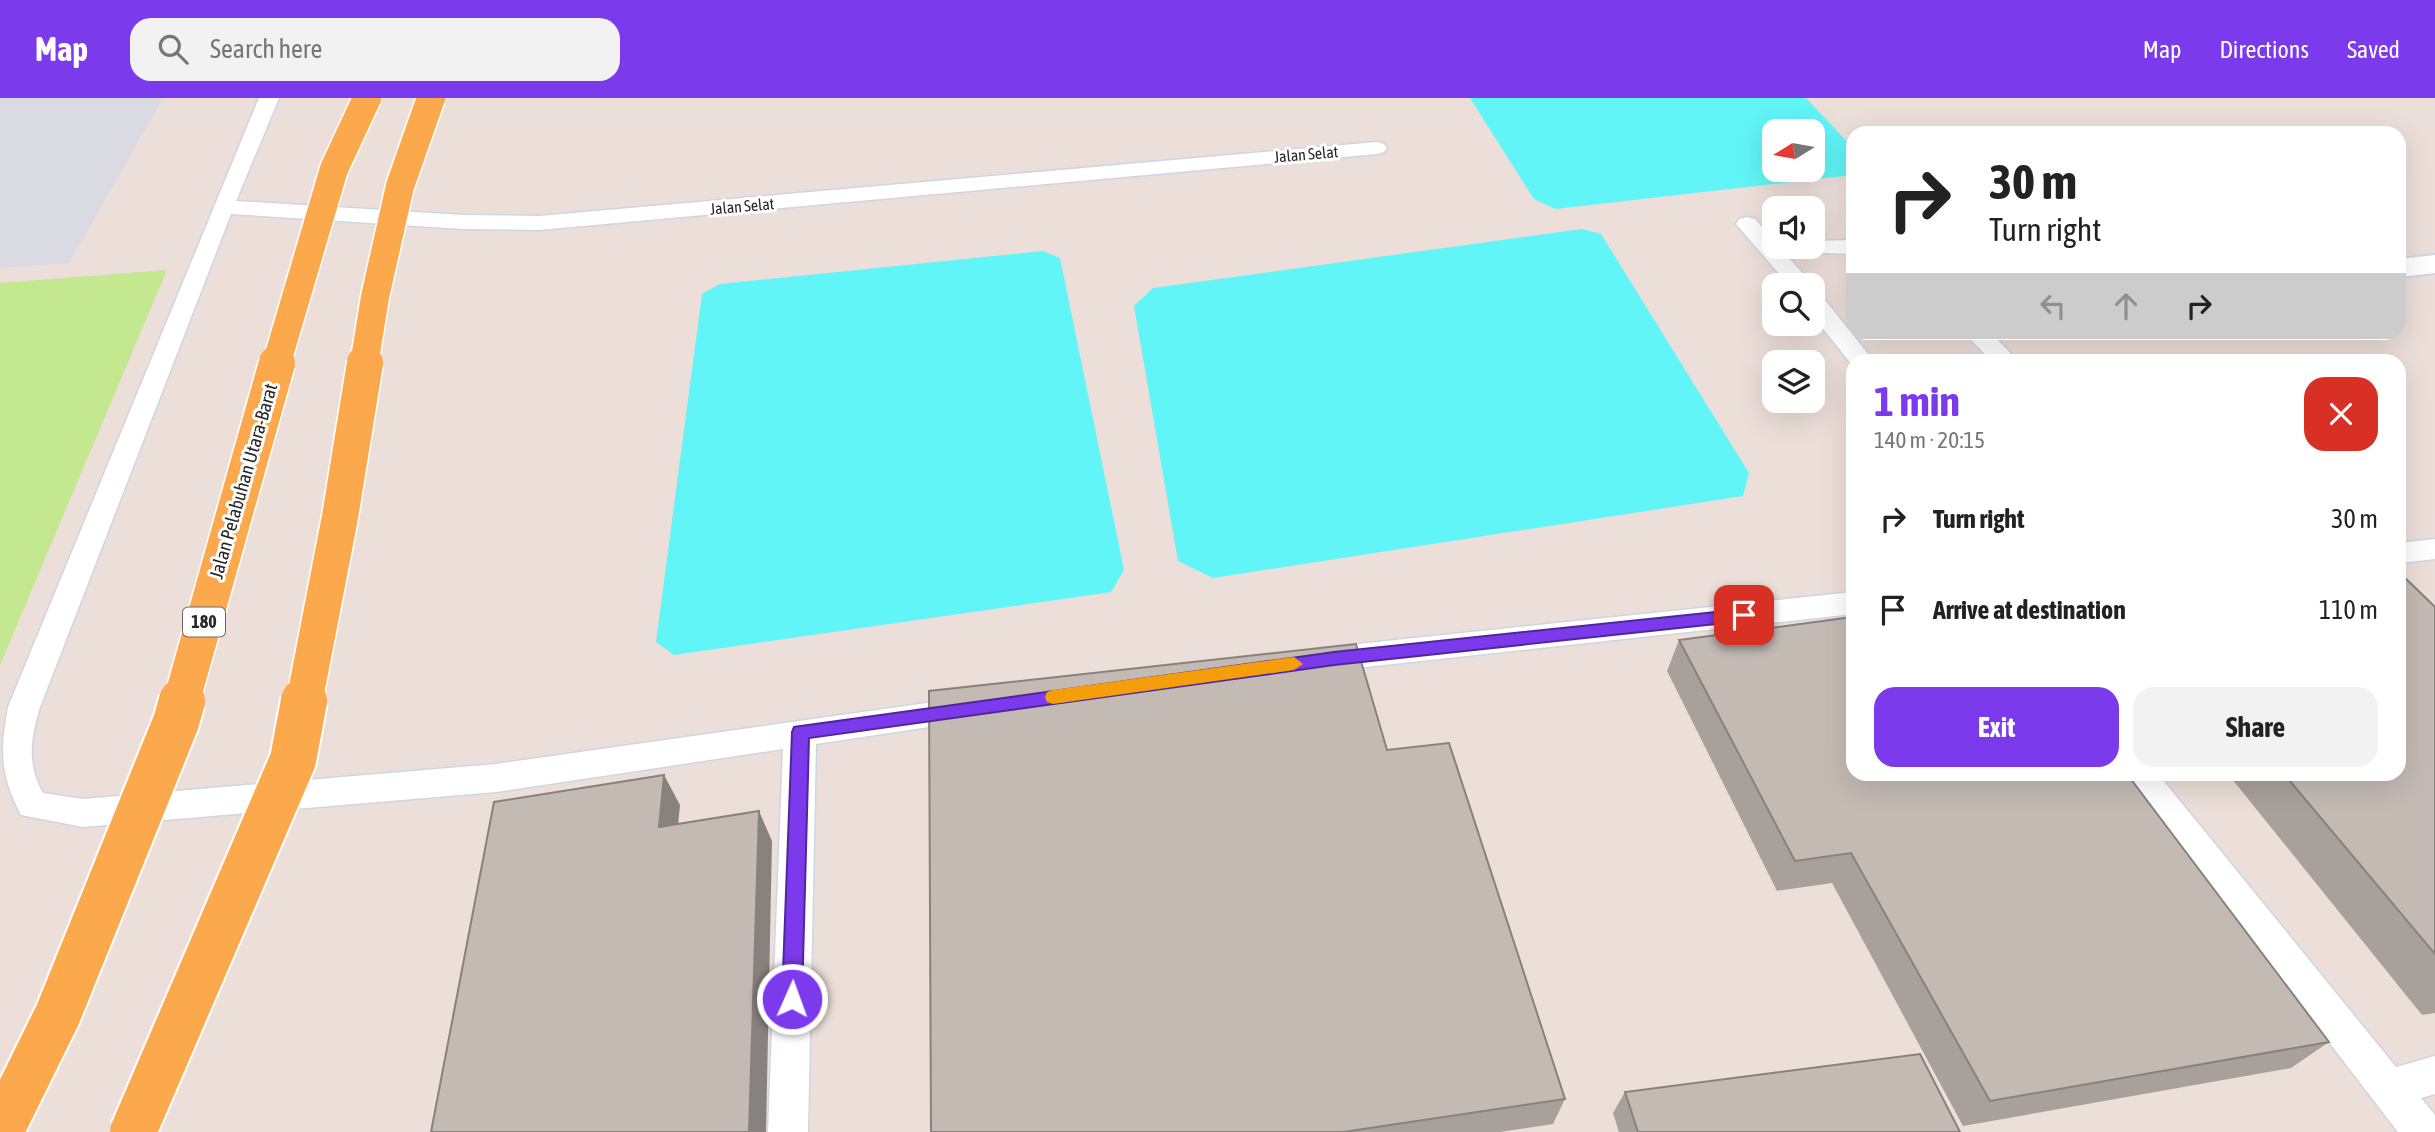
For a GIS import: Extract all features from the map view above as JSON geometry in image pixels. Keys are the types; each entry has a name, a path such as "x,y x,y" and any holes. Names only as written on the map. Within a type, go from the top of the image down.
{"main road":[{"name":"Jalan Pelabuhan Utara-Barat","path":"0,1132 58,1014 176,722 310,244 334,169 367,98"},
{"path":"133,1132 293,760 340,517 375,297 400,186 431,98"}],"street":[{"path":"2406,267 2435,264"}],"lane":[{"path":"269,98 24,707 13,746 17,779 33,805 83,813 496,778 992,705"},
{"name":"Jalan Selat","path":"223,207 463,222 538,223 1377,148"},
{"path":"1747,224 1762,240"},
{"path":"1825,246 1846,247"},
{"path":"1780,259 1791,273"},
{"path":"1825,315 1856,354"},
{"path":"1984,340 1999,354"},
{"path":"2406,552 2435,549"},
{"path":"1293,664 1846,604"},
{"path":"788,1132 800,732"},
{"path":"2145,781 2423,1132"},
{"path":"2387,1088 2435,1075"}],"shaded area":[{"path":"0,98 163,98 69,263 0,268"}],"green space":[{"path":"167,270 0,665 0,283"}],"water":[{"path":"1470,98 1806,98 1846,141 1846,176 1825,178 1825,119 1762,119 1762,182 1792,182 1555,209 1534,199"},
{"path":"1582,229 1601,234 1749,473 1743,496 1213,578 1178,561 1134,306 1153,288"},
{"path":"1043,251 1060,258 1124,570 1111,592 674,655 656,642 702,294 720,284"}],"building":[{"path":"2406,579 2435,607 2435,954 2290,781 2406,781"},
{"path":"1846,618 1846,781 2132,781 2329,1042 1990,1101 1851,853 1795,861 1679,640"},
{"path":"1356,644 1387,750 1449,743 1565,1099 1343,1132 931,1132 929,691"},
{"path":"664,775 659,827 759,811 749,1132 431,1132 494,802"},
{"path":"1920,1054 1960,1132 1638,1132 1625,1092"}],"slow traffic":[{"path":"1053,697 1294,664"}],"route":[{"path":"792,999 800,732 1334,658 1744,615"}]}
